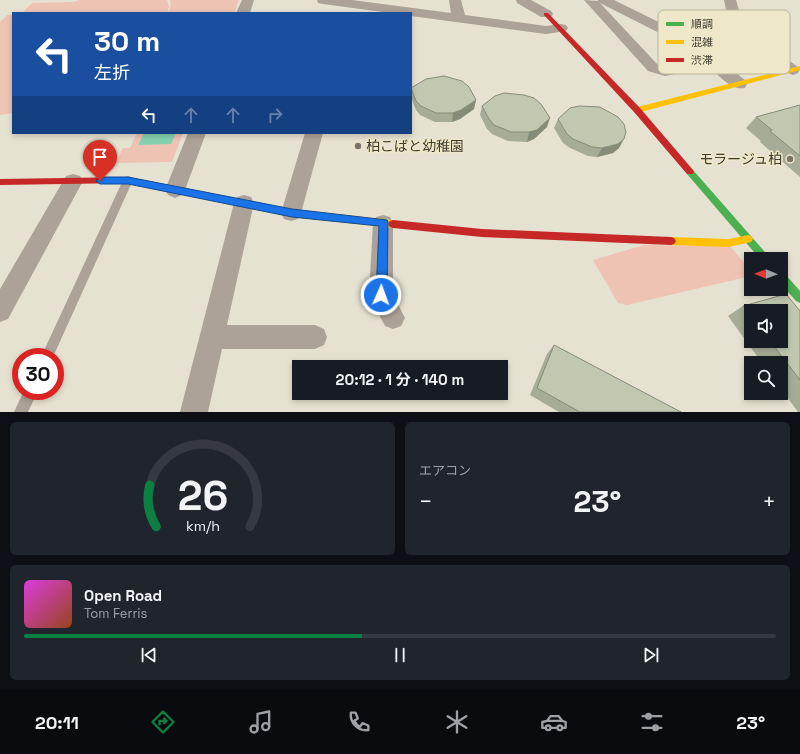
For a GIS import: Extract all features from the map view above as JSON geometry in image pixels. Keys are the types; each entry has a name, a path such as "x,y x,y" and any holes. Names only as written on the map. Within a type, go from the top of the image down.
{"street":[{"path":"243,12 248,0"},
{"path":"323,0 336,5 398,12"},
{"path":"455,0 459,19"},
{"path":"522,0 546,14 561,28 637,110 760,252"},
{"path":"590,0 653,68 658,69"},
{"path":"604,0 658,27"},
{"path":"730,0 732,10"},
{"path":"412,14 546,30 561,28"},
{"path":"727,74 739,84"},
{"path":"637,110 777,74"},
{"path":"175,190 197,134"},
{"path":"292,213 314,134"},
{"path":"0,182 128,180 292,213 482,233 730,243 748,239"},
{"path":"0,310 73,181"},
{"path":"194,412 244,203"},
{"path":"383,222 381,295 393,318"},
{"path":"788,285 800,298"},
{"path":"212,337 315,337"}],"lane":[{"path":"51,348 128,180"},
{"path":"21,412 27,400"}],"shaded area":[{"path":"79,0 167,0 169,7 167,12 23,12 32,3 74,2"},
{"path":"170,0 239,0 234,12 168,12 171,5"},
{"path":"7,15 12,15 12,113 0,115 0,22"},
{"path":"137,134 183,134 172,162 116,163 123,148 130,148"},
{"path":"144,134 176,134 171,144 138,145"},
{"path":"644,245 730,246 744,263 744,278 627,305 618,303 593,260"}],"building":[{"path":"444,76 462,81 469,87 476,100 461,110 453,113 436,113 421,106 416,101 412,91 412,87 426,79"},
{"path":"504,93 524,95 534,98 541,104 550,118 537,130 529,132 511,132 494,125 482,106 495,96"},
{"path":"800,105 800,156 756,117"},
{"path":"579,106 600,107 618,117 624,124 626,132 624,139 618,144 602,148 592,147 573,139 567,134 558,119 570,108"},
{"path":"779,296 788,296 800,311 800,380 788,364 788,356 782,356 775,348 788,348 788,304 750,304"},
{"path":"554,345 681,412 580,412 537,388"}],"traffic: fast":[{"path":"690,172 760,252"},
{"path":"788,285 800,298"}],"traffic: slow":[{"path":"790,71 800,68"},
{"path":"637,110 777,74"},
{"path":"153,185 291,213 393,224"},
{"path":"671,241 729,243 748,239"}],"traffic: jam":[{"path":"546,14 637,110 690,172"},
{"path":"0,182 128,180 153,185"},
{"path":"393,224 482,233 671,241"}],"place":[{"name":"柏こばと幼稚園","path":"358,146"},
{"name":"モラージュ柏","path":"790,159"}],"route":[{"path":"100,181 128,180 292,213 383,222 381,295"}]}
